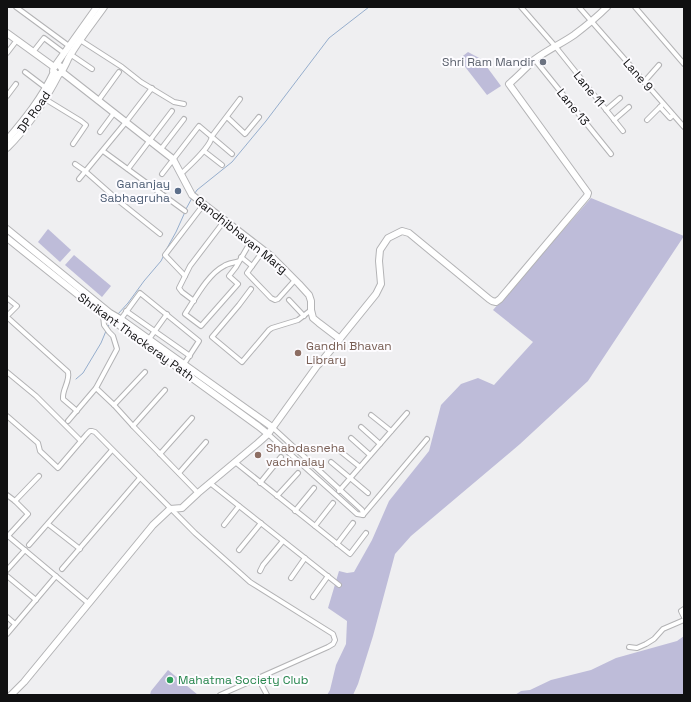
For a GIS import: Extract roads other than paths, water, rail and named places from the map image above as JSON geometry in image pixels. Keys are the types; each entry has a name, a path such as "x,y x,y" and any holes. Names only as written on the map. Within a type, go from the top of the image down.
{"street":[{"path":"16,7 69,46"},
{"name":"DP Road","path":"67,54 69,46 97,7"},
{"name":"DP Road","path":"8,144 31,112 67,54 80,40 104,7"},
{"name":"Lane 11","path":"521,7 555,46 623,132"},
{"name":"Lane 9","path":"579,7 662,105 684,128"},
{"path":"11,695 24,682 153,525 170,509 182,508 268,434 270,425 376,294 381,284 378,261 380,250 388,238 402,231 409,233 488,299 496,302 504,293 588,193 509,84 535,60 592,22 608,7"},
{"path":"634,7 684,64"},
{"name":"Gandhibhavan Marg","path":"7,33 58,70 173,159 193,196 271,256 309,295 313,318 340,339"},
{"path":"34,52 44,38 92,69"},
{"path":"7,53 17,40"},
{"path":"80,40 174,102 184,104"},
{"name":"Lane 13","path":"535,60 611,154"},
{"path":"644,82 659,65"},
{"name":"DP Road","path":"8,144 32,119 45,99 58,70"},
{"path":"25,72 46,88"},
{"path":"98,101 119,72"},
{"path":"7,96 16,84"},
{"path":"79,179 103,151 152,88"},
{"path":"606,110 620,98"},
{"path":"45,99 81,120 86,125 73,144"},
{"path":"181,174 204,151 212,140 212,136 240,99"},
{"path":"647,120 662,105"},
{"path":"614,120 629,107"},
{"path":"128,169 172,111"},
{"path":"100,132 114,113"},
{"path":"226,117 245,134 259,117"},
{"path":"161,149 184,119"},
{"path":"162,174 199,126 232,154"},
{"path":"103,151 185,211"},
{"path":"204,151 222,165"},
{"path":"74,164 85,171 160,234"},
{"path":"185,276 165,255 204,204"},
{"path":"194,301 179,288 190,266 225,220"},
{"name":"Shrikant Thackeray Path","path":"7,229 107,316"},
{"name":"Shrikant Thackeray Path","path":"7,238 107,316 118,320 149,339 270,425"},
{"path":"240,259 224,266 209,279 185,314 201,326 238,284 229,276 240,259 251,241"},
{"path":"263,251 247,273 271,298 275,300 278,299 295,280"},
{"path":"240,259 252,266"},
{"path":"251,289 212,337 242,362 269,330 298,320 311,310"},
{"path":"118,320 140,293 199,341 184,364"},
{"path":"7,298 17,306 7,317 68,372 69,378 62,394 63,399 77,411"},
{"path":"289,300 304,316"},
{"path":"126,311 190,356"},
{"path":"149,339 167,314"},
{"path":"68,421 96,388 117,349 113,336 104,325 107,316"},
{"name":"Shrikant Thackeray Path","path":"118,320 268,434"},
{"path":"7,372 36,396 81,441"},
{"path":"114,405 145,372"},
{"path":"96,388 198,493"},
{"path":"132,426 165,390"},
{"path":"336,495 407,413"},
{"path":"372,415 392,431"},
{"path":"7,416 38,443 40,452 58,468 87,434 92,431 170,509 240,574 250,582 332,634 335,640 333,644 328,647 220,695"},
{"path":"160,454 192,418"},
{"path":"270,425 362,510 363,514"},
{"path":"361,427 380,444"},
{"path":"268,434 357,514 363,514 427,439"},
{"path":"351,438 370,456"},
{"path":"178,473 206,442"},
{"path":"29,545 112,450"},
{"path":"292,456 297,450"},
{"path":"340,450 360,468"},
{"path":"260,483 281,457"},
{"path":"235,462 350,554 366,533"},
{"path":"331,462 368,493"},
{"path":"277,496 298,472"},
{"path":"15,501 39,476"},
{"path":"62,569 140,478"},
{"path":"210,483 339,585"},
{"path":"295,511 314,488"},
{"path":"7,495 28,514 8,537 88,603"},
{"path":"315,526 333,503"},
{"path":"224,525 239,506"},
{"path":"337,544 354,523"},
{"path":"48,524 80,549"},
{"path":"239,550 261,524"},
{"path":"260,571 263,565 283,541"},
{"path":"7,570 25,550"},
{"path":"291,578 305,558"},
{"path":"7,576 36,600"},
{"path":"7,634 56,576"},
{"path":"312,597 328,576"},
{"path":"684,609 681,611 684,617"},
{"path":"7,617 15,624"},
{"path":"630,647 637,648 646,644 654,639 663,629 684,620"},
{"path":"258,678 267,695"}],"waterway":[{"path":"195,193 232,162 266,121 329,38 369,7"},
{"path":"186,209 192,198"},
{"path":"166,250 185,212"},
{"path":"118,314 161,261 164,255"},
{"path":"107,328 111,322"},
{"path":"76,379 83,373 101,343 106,331"}],"place":[{"name":"Shri Ram Mandir","path":"543,62"},
{"name":"Gananjay Sabhagruha","path":"178,191"},
{"name":"Gandhi Bhavan Library","path":"298,353"},
{"name":"Shabdasneha vachnalay","path":"258,455"},
{"name":"Mahatma Society Club","path":"170,680"}]}
